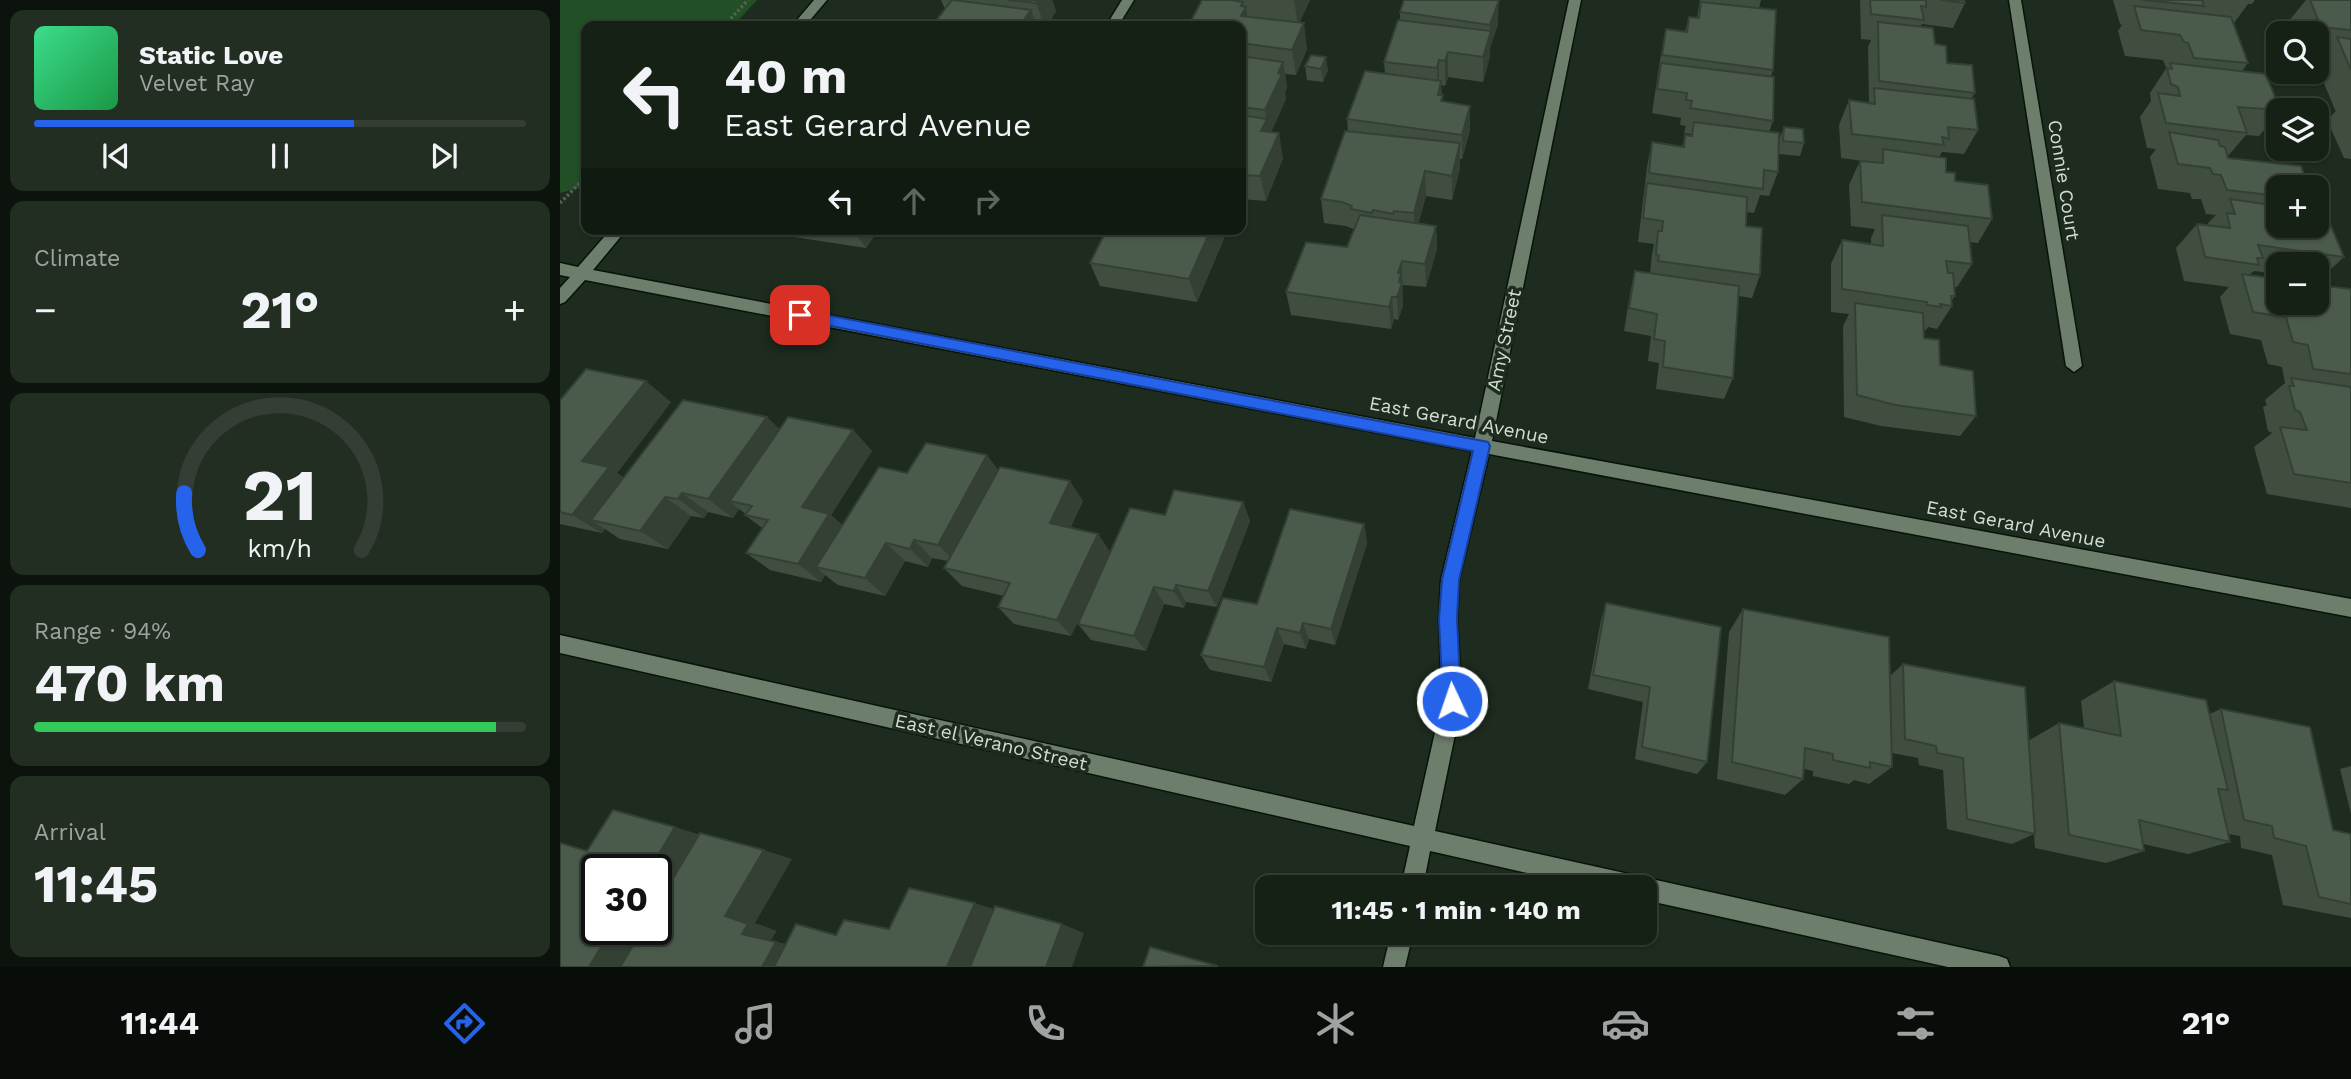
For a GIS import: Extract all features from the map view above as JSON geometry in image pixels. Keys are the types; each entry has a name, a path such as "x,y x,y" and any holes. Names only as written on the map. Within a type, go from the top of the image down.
{"street":[{"path":"802,21 821,0"},
{"path":"1115,21 1128,0"},
{"name":"Amy Street","path":"1415,875 1452,701 1448,619 1450,580 1482,446 1575,0"},
{"name":"Connie Court","path":"2015,0 2074,366"},
{"path":"560,298 615,235"},
{"name":"East Gerard Avenue","path":"560,269 1482,446 2351,608"},
{"name":"East el Verano Street","path":"560,644 1580,875"},
{"path":"1657,892 1999,967"},
{"path":"1394,967 1399,945"}],"path":[{"path":"729,21 748,0"},
{"path":"560,203 581,182"}],"green space":[{"path":"560,0 757,0 738,21 581,21 581,187 560,193"}],"building":[{"path":"952,0 1031,10 1023,21 936,21"},
{"path":"1008,0 1038,0 1036,3"},
{"path":"1202,0 1232,0 1243,2 1241,6 1246,7 1241,16 1304,23 1292,50 1246,44 1246,21 1191,21"},
{"path":"1404,0 1499,0 1490,25 1400,12"},
{"path":"1870,0 1926,0 1926,7 1921,6 1924,20 1871,14"},
{"path":"1941,0 1964,0 1965,3"},
{"path":"2143,0 2202,0 2204,6"},
{"path":"2310,0 2351,0 2351,30 2329,28 2329,21 2319,21"},
{"path":"1701,2 1776,10 1773,70 1662,55 1666,29 1687,32 1689,17 1699,18"},
{"path":"2134,6 2231,17 2248,63 2194,58 2188,43 2184,42 2180,35 2141,30"},
{"path":"1398,20 1491,31 1483,57 1448,52 1445,61 1439,60 1437,68 1384,62"},
{"path":"1878,22 1933,28 1935,44 1946,46 1947,63 1972,65 1975,93 1879,81"},
{"path":"2337,37 2351,39 2351,70"},
{"path":"1311,55 1326,57 1321,69 1305,66"},
{"path":"1246,57 1283,62 1278,73 1282,74 1265,110 1246,108"},
{"path":"1661,63 1774,77 1773,121 1690,108 1692,101 1686,100 1687,93 1657,89"},
{"path":"2170,63 2266,74 2266,84 2270,84 2275,98 2266,98 2266,109 2238,107 2247,133 2166,123 2158,93 2180,96 2178,87 2171,84 2167,68 2172,69"},
{"path":"1365,71 1441,81 1438,95 1443,95 1441,101 1470,106 1462,135 1347,119"},
{"path":"1874,88 1974,99 1978,130 1948,127 1949,139 1942,137 1944,145 1852,134 1849,100 1875,104"},
{"path":"1246,116 1267,119 1261,131 1279,133 1260,176 1246,175"},
{"path":"1694,122 1779,133 1778,172 1764,170 1763,189 1649,173 1652,142 1684,147 1685,135 1692,136"},
{"path":"1784,127 1803,129 1804,143 1783,141"},
{"path":"1345,131 1460,143 1452,176 1425,171 1414,213 1394,211 1393,214 1373,210 1372,213 1351,209 1352,206 1342,202 1321,199"},
{"path":"2169,132 2218,140 2220,146 2225,147 2228,158 2301,166 2304,175 2266,175 2266,195 2227,190 2221,175 2213,174 2210,168 2178,164"},
{"path":"1883,149 1946,158 1946,172 1955,173 1955,181 1988,185 1992,219 1862,202 1860,161 1883,163"},
{"path":"1647,183 1747,197 1746,226 1762,228 1760,275 1658,261 1658,231 1662,231 1663,221 1643,218"},
{"path":"2230,199 2266,204 2266,238 2329,238 2329,221 2344,257 2329,255 2329,252 2258,245 2263,258 2257,258 2259,265 2205,257 2197,224 2230,228 2227,213 2235,214"},
{"path":"1360,215 1436,226 1425,264 1402,261 1398,273 1401,273 1399,282 1402,283 1397,297 1392,297 1389,307 1286,292 1306,242 1347,247"},
{"path":"1882,215 1968,226 1972,264 1946,261 1948,273 1953,273 1955,296 1951,296 1952,306 1927,305 1927,302 1842,289 1842,240 1883,246"},
{"path":"1104,235 1208,235 1189,279 1090,263"},
{"path":"1635,271 1739,286 1733,378 1663,367 1665,341 1654,339 1657,314 1629,308"},
{"path":"2242,274 2266,277 2266,314 2253,312"},
{"path":"2329,286 2351,289 2351,374 2313,369 2308,345 2293,342 2286,317 2273,315 2329,315"},
{"path":"1855,303 1923,313 1924,338 1939,340 1940,365 1973,371 1976,416 1895,405 1857,395"},
{"path":"586,369 646,381 582,461 609,467 572,515 560,512 560,400"},
{"path":"2291,378 2351,387 2351,483 2294,474 2280,427 2307,430 2300,412 2295,410 2289,386 2294,386"},
{"path":"683,400 767,417 708,499 682,493 678,499 665,497 640,531 591,520"},
{"path":"788,417 853,430 802,507 829,514 798,564 746,553 768,520 745,515 752,506 730,501"},
{"path":"926,443 987,455 938,545 914,540 910,549 886,543 865,578 816,567 879,467 907,473"},
{"path":"1000,467 1070,481 1050,523 1098,534 1057,620 998,607 1010,583 944,568"},
{"path":"1174,490 1243,502 1208,591 1176,585 1174,591 1154,587 1134,636 1078,624 1130,508 1165,515"},
{"path":"1290,509 1364,524 1331,629 1303,623 1300,633 1277,628 1264,667 1201,655 1223,598 1257,604"},
{"path":"1606,603 1721,627 1707,762 1642,747 1650,687 1593,675"},
{"path":"1743,609 1889,637 1892,767 1870,762 1870,768 1833,760 1833,754 1805,748 1803,779 1732,762"},
{"path":"1903,664 2025,687 2035,834 1967,819 1963,758 1937,753 1936,746 1905,739"},
{"path":"2114,681 2206,700 2228,790 2218,789 2230,842 2139,820 2144,851 2069,835 2059,723 2121,736"},
{"path":"2221,709 2310,727 2333,830 2351,834 2351,904 2319,897 2306,846 2274,838 2272,826 2244,820"},
{"path":"613,810 675,827 659,854 581,854 581,945 602,945 589,967 560,967 560,843 587,851"},
{"path":"700,833 764,850 725,916 748,924 742,934 776,942 762,967 620,967 633,945 672,945 672,880"},
{"path":"909,888 975,903 947,967 774,967 796,924 836,935 844,920 889,929"},
{"path":"995,906 1062,924 1046,967 970,967"},
{"path":"1150,947 1218,966 1143,967"}],"route":[{"path":"800,315 1482,446 1450,580 1448,619 1452,701"}]}
